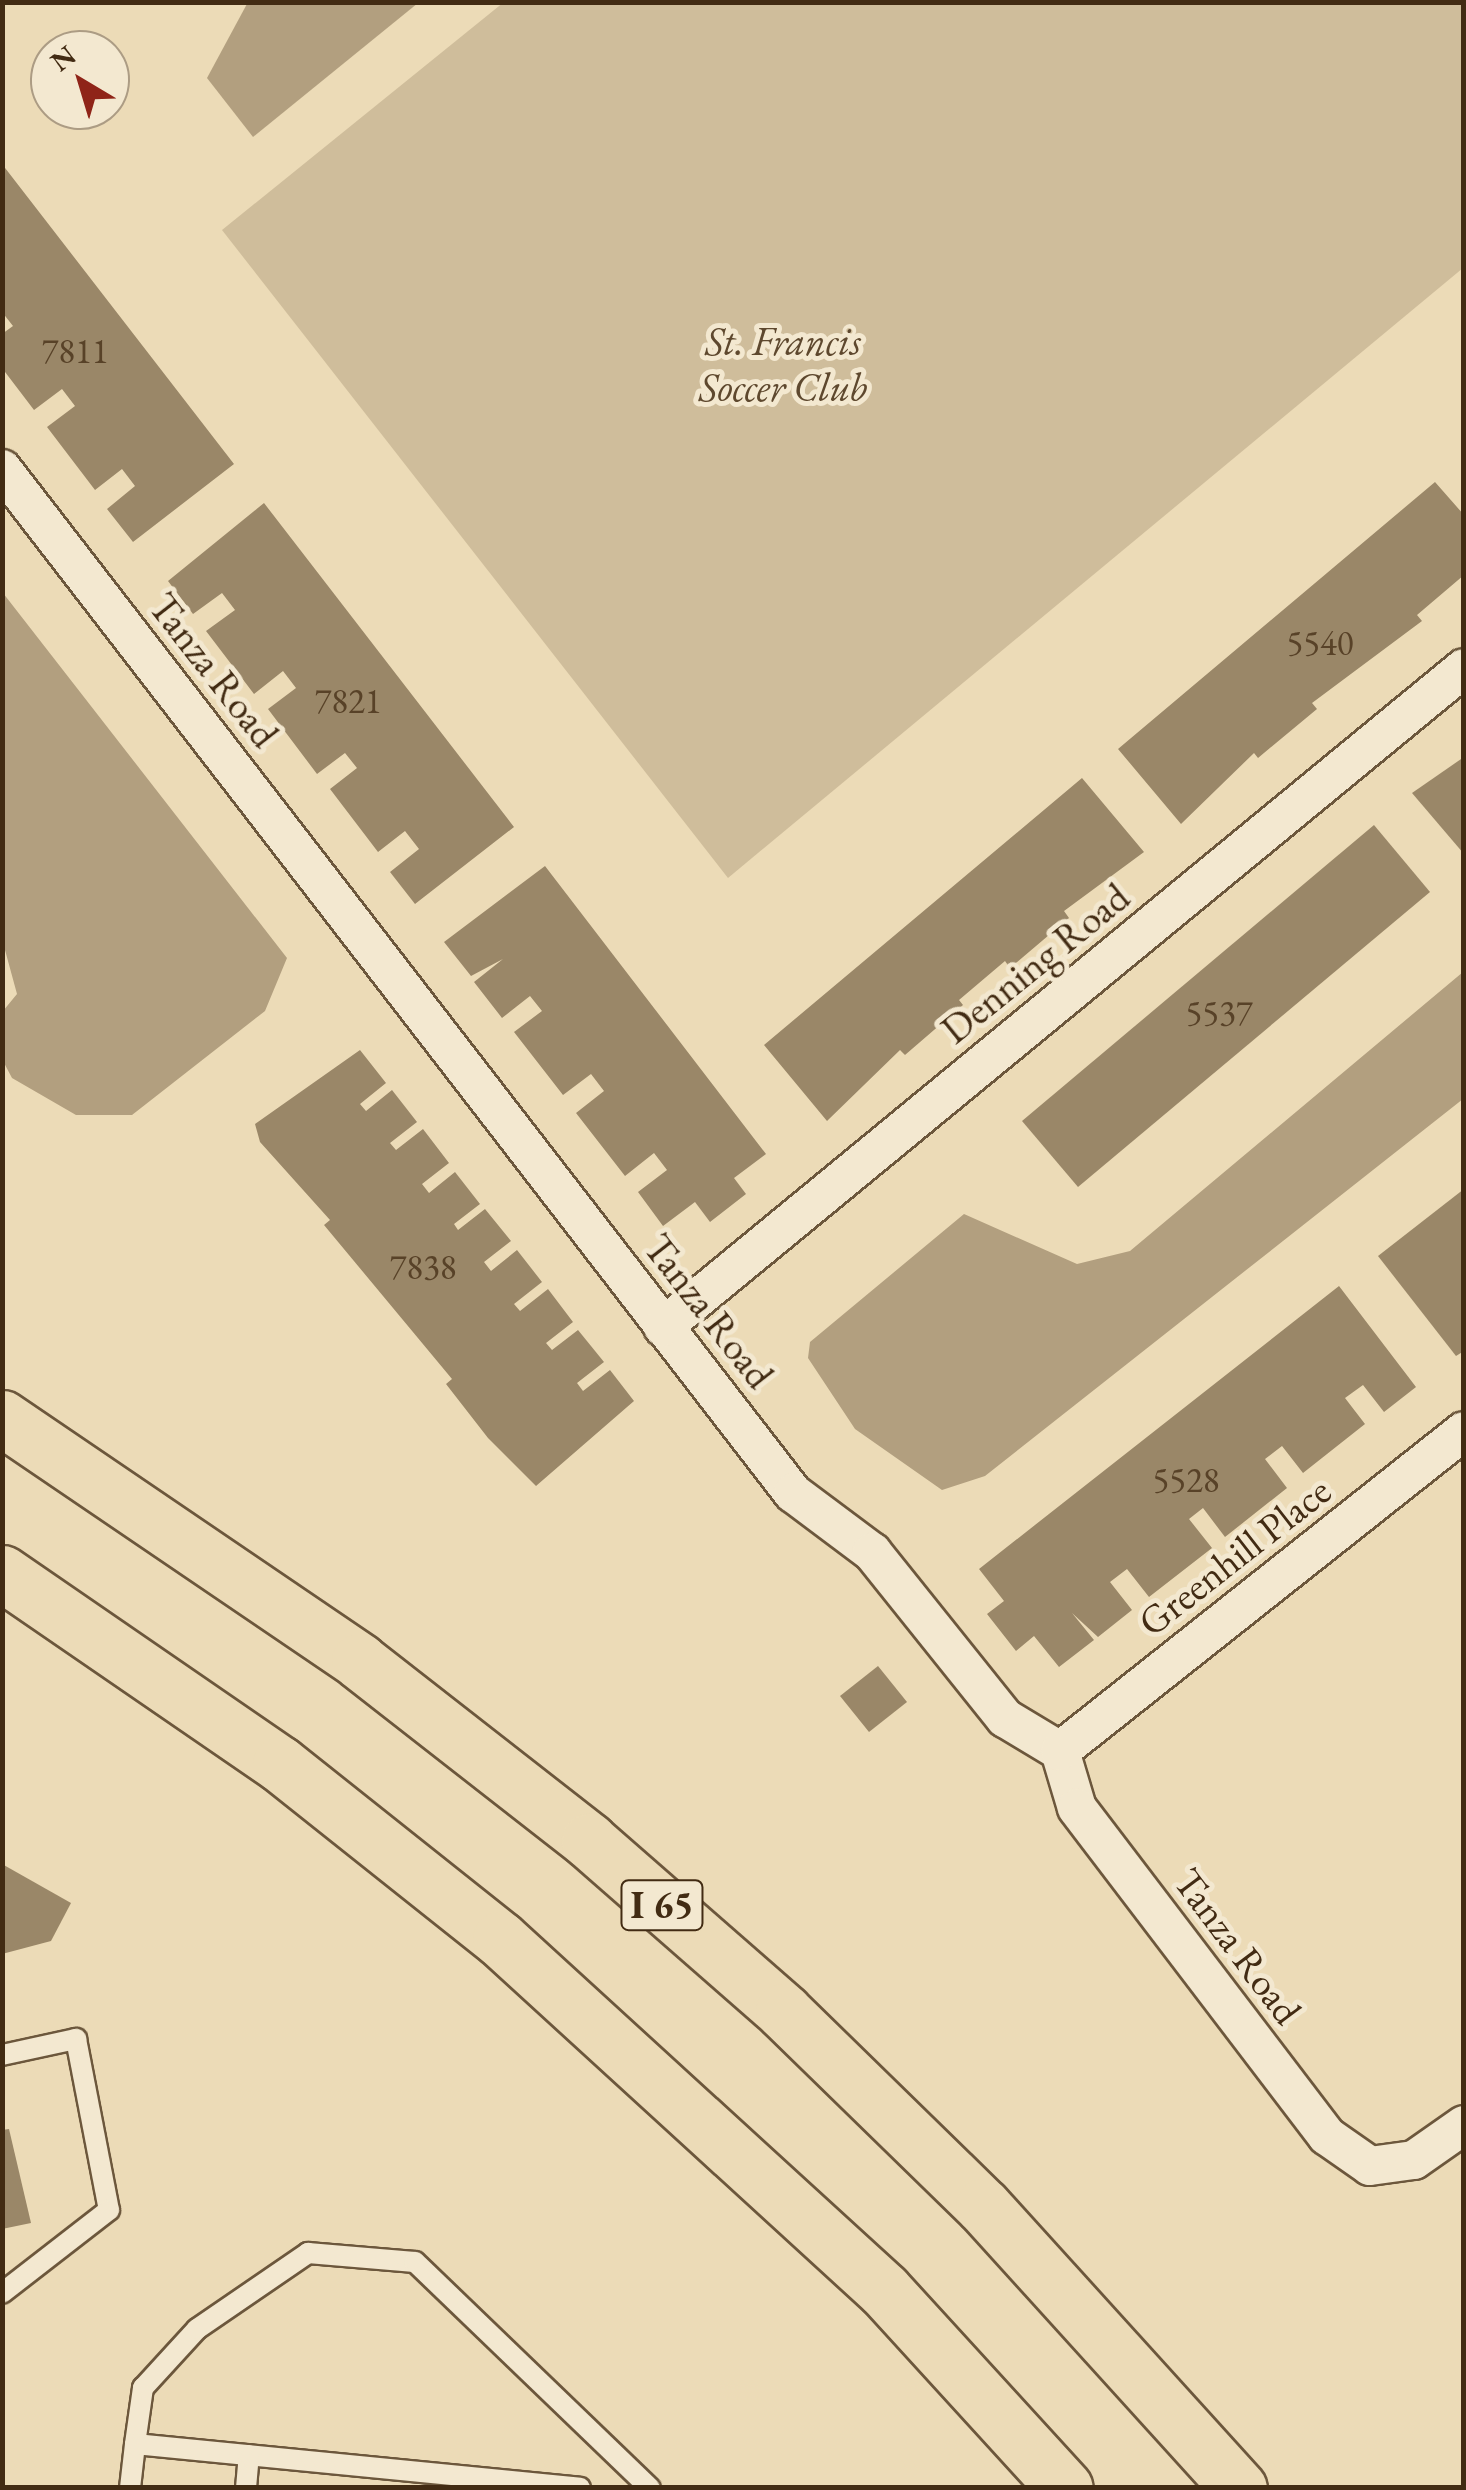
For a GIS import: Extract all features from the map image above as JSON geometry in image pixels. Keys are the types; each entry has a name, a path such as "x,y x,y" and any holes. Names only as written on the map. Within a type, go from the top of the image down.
{"highway":[{"name":"I 65","path":"2,1418 359,1661 589,1841 783,2011 983,2206 1238,2488"},
{"path":"2,1573 280,1764 500,1939 884,2290 1065,2488"}],"street":[{"name":"Tanza Road","path":"2,469 793,1493 872,1552 1006,1718 1060,1750 1077,1808 1327,2136 1370,2166 1414,2160 1464,2125"},
{"name":"Denning Road","path":"664,1327 1464,668"},
{"name":"Greenhill Place","path":"1060,1750 1464,1431"}],"lane":[{"path":"2,2055 76,2039 110,2210 2,2292"},
{"path":"130,2488 143,2388 198,2329 308,2253 415,2262 650,2488"},
{"path":"135,2444 580,2488"},
{"path":"246,2488 249,2455"}],"green space":[{"name":"St. Francis Soccer Club","path":"504,2 1463,3 1463,268 728,878 222,230"}],"shaded area":[{"path":"248,2 418,3 253,137 207,78"},
{"path":"3,593 287,958 265,1011 132,1115 76,1115 12,1078 3,1061 3,1011 17,994 2,939"},
{"path":"1463,972 1463,1099 985,1476 942,1490 855,1429 808,1358 810,1342 964,1214 1077,1264 1130,1251"}],"building":[{"path":"2,164 234,464 133,542 107,509 135,486 122,469 95,490 47,427 75,406 62,389 34,410 2,368 2,334 13,326 2,312"},
{"path":"1435,482 1464,515 1464,575 1417,615 1422,621 1312,703 1317,709 1258,758 1254,753 1181,824 1118,749"},
{"path":"264,503 514,827 415,904 390,872 419,849 405,831 378,852 330,789 357,768 345,753 317,774 268,709 296,688 283,671 254,694 206,631 235,610 222,593 193,614 168,581"},
{"path":"1464,757 1464,854 1412,793"},
{"path":"1082,778 1144,852 1064,911 1069,918 1010,968 1005,961 959,1000 963,1005 905,1055 900,1050 827,1121 764,1045"},
{"path":"1374,825 1430,892 1078,1187 1022,1121"},
{"path":"545,866 766,1154 734,1178 746,1194 710,1222 695,1202 663,1226 638,1192 667,1170 654,1153 625,1176 576,1113 604,1091 591,1074 563,1095 514,1032 542,1011 530,996 502,1018 474,982 503,959 471,976 444,942"},
{"path":"360,1050 386,1083 360,1104 366,1111 392,1090 417,1122 390,1143 396,1150 423,1129 449,1163 422,1184 429,1193 455,1172 480,1204 454,1224 458,1230 485,1209 511,1241 484,1262 491,1271 517,1250 542,1282 514,1304 520,1311 548,1289 573,1322 546,1343 552,1350 578,1330 604,1362 577,1383 583,1391 610,1370 634,1401 536,1486 488,1438 446,1384 452,1379 324,1225 330,1220 260,1142 255,1124"},
{"path":"1464,1189 1464,1351 1456,1356 1378,1256"},
{"path":"1339,1286 1416,1387 1384,1412 1363,1385 1345,1398 1365,1424 1303,1473 1282,1446 1265,1459 1287,1488 1225,1537 1203,1508 1189,1519 1212,1548 1149,1597 1127,1569 1110,1582 1132,1610 1098,1637 1072,1613 1094,1640 1059,1667 1034,1636 1016,1651 987,1614 1004,1601 979,1569"},
{"path":"878,1666 907,1702 869,1732 840,1696"},
{"path":"2,1864 71,1903 51,1941 2,1954"},
{"path":"9,2129 31,2223 2,2229 2,2130"}]}
